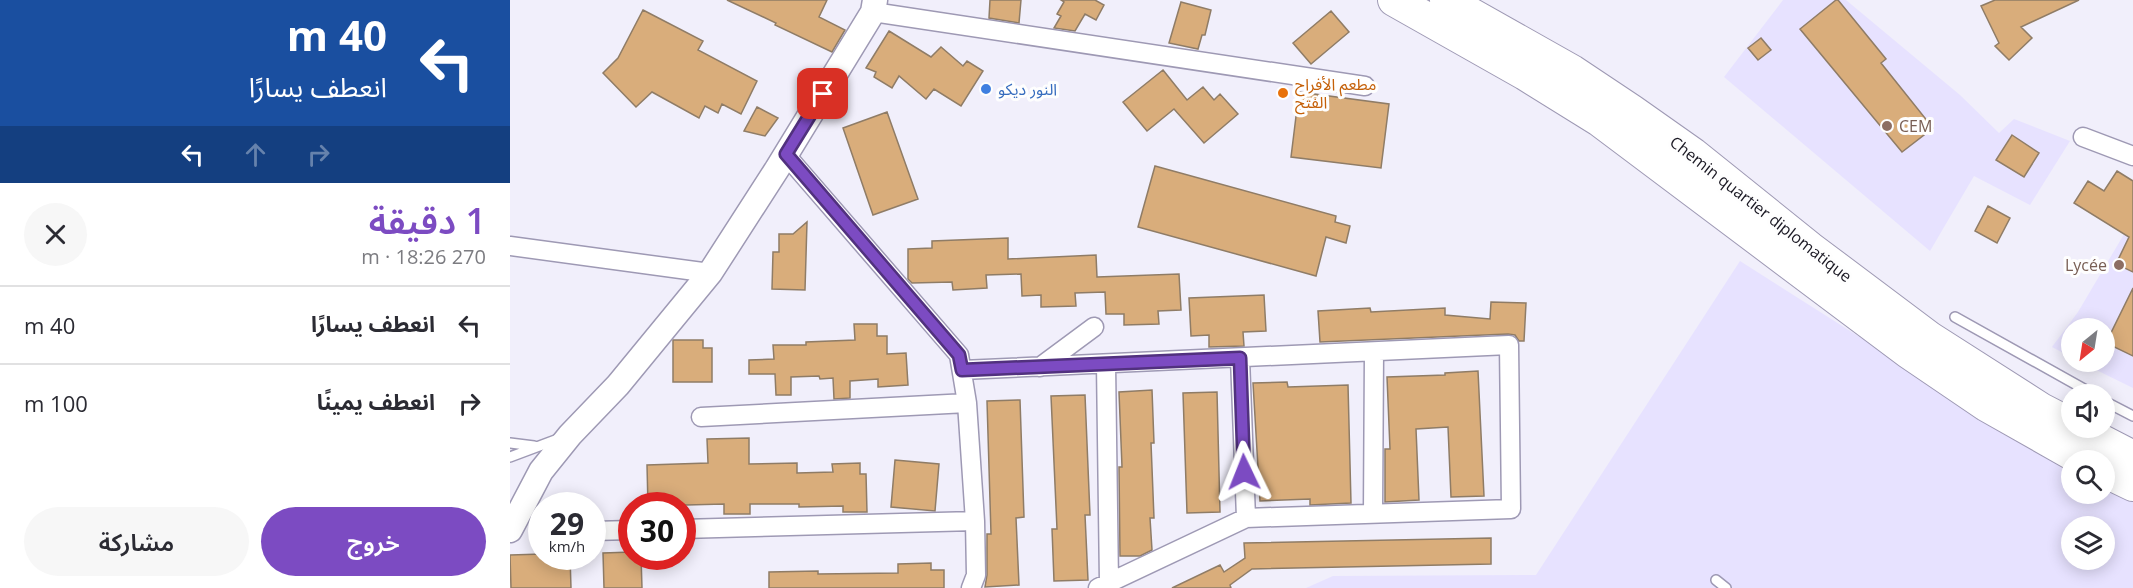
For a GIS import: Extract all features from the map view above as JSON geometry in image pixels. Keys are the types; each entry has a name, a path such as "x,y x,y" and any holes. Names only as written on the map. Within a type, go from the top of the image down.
{"highway":[{"path":"1394,0 1525,74 1599,120 1908,352 1986,405 2065,450"},
{"name":"Chemin quartier diplomatique","path":"1446,0 1572,71 1632,111 1692,154 1810,248 1930,338 2061,419"},
{"path":"2096,438 2133,457"},
{"path":"2115,476 2133,485"}],"street":[{"path":"510,530 541,471 570,435 618,385 710,273 786,154 874,6 1365,86"},
{"path":"2083,137 2133,156"},
{"path":"786,154 959,355 967,403 975,521 976,575 971,588"},
{"path":"510,246 710,273"},
{"path":"1040,367 1094,327"},
{"path":"962,370 1509,345 1511,509 1246,518 1103,585 1106,364"},
{"path":"1373,514 1374,352"},
{"path":"1240,358 1246,518"},
{"path":"701,417 967,403"},
{"path":"696,529 975,521"}],"lane":[{"path":"1955,317 2075,384"},
{"path":"2115,407 2133,416"},
{"path":"510,456 570,435"},
{"path":"510,443 536,447"},
{"path":"1716,580 1726,588"}],"shaded area":[{"name":"CEM","path":"1783,0 1846,0 1960,95 1999,133 2014,119 2070,141 2030,205 1974,176 1930,251 1724,77"},
{"name":"Lycée","path":"2133,219 2133,388 2100,372 2115,372 2115,318 2074,318"},
{"path":"1740,261 1973,409 2061,461 2061,504 2115,504 2115,490 2133,500 2133,588 1306,588 1333,576 1536,575"},
{"name":"Lycée","path":"2061,335 2061,352 2052,347"}],"building":[{"path":"727,0 827,0 819,17 845,30 832,52"},
{"path":"990,0 1021,0 1019,23 989,18"},
{"path":"1061,0 1095,0 1104,5 1096,20 1085,14 1075,31 1054,28 1061,16 1057,14 1064,2"},
{"path":"1836,0 1886,59 1881,63 1933,128 1902,152 1800,29"},
{"path":"1995,0 2079,0 2021,27 2032,38 2009,60 1995,46 1999,43 1981,6"},
{"path":"1181,2 1211,10 1205,35 1202,35 1198,49 1169,43"},
{"path":"643,10 703,41 698,50 757,81 741,114 722,104 718,113 705,106 699,118 652,92 636,107 603,73 618,58"},
{"path":"1331,11 1349,32 1311,64 1293,43"},
{"path":"889,31 931,57 941,47 963,66 967,61 983,71 961,106 934,89 926,99 899,76 892,88 874,77 876,72 866,68"},
{"path":"1761,38 1771,50 1758,60 1748,48"},
{"path":"1163,70 1187,100 1203,87 1214,100 1220,94 1238,114 1204,143 1174,109 1147,131 1123,102"},
{"path":"1299,92 1389,104 1381,168 1291,157"},
{"path":"757,107 778,118 765,136 744,131"},
{"path":"887,112 918,199 873,215 843,128"},
{"path":"2012,135 2039,153 2024,177 1996,160"},
{"path":"1155,166 1336,216 1335,222 1350,226 1346,243 1326,237 1316,276 1138,227"},
{"path":"2117,171 2133,181 2133,272 2116,264 2129,237 2074,203 2088,181 2104,191"},
{"path":"1988,206 2010,218 1997,243 1975,231"},
{"path":"807,222 805,290 772,289 773,252 779,252 779,234 793,234"},
{"path":"1008,238 1008,259 1096,255 1097,277 1179,274 1181,310 1158,311 1159,324 1124,325 1124,314 1106,314 1105,292 1075,293 1076,306 1041,307 1041,295 1022,296 1021,274 986,275 987,288 953,290 952,282 912,283 908,279 908,249 932,248 932,241"},
{"path":"2133,288 2133,356 2115,347 2115,325"},
{"path":"1264,295 1266,331 1243,332 1244,346 1209,347 1209,335 1191,336 1189,298"},
{"path":"1491,302 1526,303 1524,341 1519,341 1515,335 1508,334 1320,342 1318,311 1370,308 1371,312 1445,308 1445,315 1490,319"},
{"path":"854,324 877,324 877,336 887,336 887,354 906,353 908,385 878,387 878,379 850,381 850,398 834,399 833,378 791,377 791,395 776,395 775,374 749,374 749,360 774,359 773,345 806,345 806,342 855,340"},
{"path":"673,340 703,340 703,348 712,348 712,382 673,382"},
{"path":"1478,371 1484,496 1451,497 1448,427 1416,429 1419,500 1385,502 1385,449 1390,449 1387,377 1445,375 1445,373"},
{"path":"1287,382 1288,387 1348,385 1351,503 1310,505 1310,499 1260,501 1253,383"},
{"path":"1152,390 1154,443 1151,443 1154,518 1150,518 1152,550 1140,556 1120,556 1119,467 1122,467 1119,392"},
{"path":"1217,392 1220,512 1187,513 1183,393"},
{"path":"1085,395 1090,515 1085,515 1088,580 1054,581 1052,529 1057,529 1051,396"},
{"path":"1020,400 1024,517 1016,518 1019,585 985,587 987,534 991,534 987,401"},
{"path":"749,438 749,464 797,463 797,473 833,472 832,464 860,463 860,474 866,474 867,512 843,512 843,506 799,507 799,504 750,504 750,514 724,514 724,504 696,505 696,492 648,492 647,465 708,463 707,439"},
{"path":"895,460 939,464 935,511 891,507"},
{"path":"1491,538 1491,564 1252,569 1230,585 1231,588 1172,588 1220,565 1224,572 1245,558 1244,543"},
{"path":"618,552 618,570 641,570 642,588 604,588 606,553"},
{"path":"528,554 528,570 570,570 571,588 511,588 510,555"},
{"path":"931,563 931,570 944,570 944,588 769,588 769,572 898,573 898,564"}],"place":[{"name":"النور ديكو","path":"986,89"},
{"name":"مطعم الأفراح الفتح","path":"1283,93"},
{"name":"CEM","path":"1887,126"},
{"name":"Lycée","path":"2119,265"}],"route":[{"path":"823,94 786,154 959,355 962,370 1240,358 1244,472"}]}
